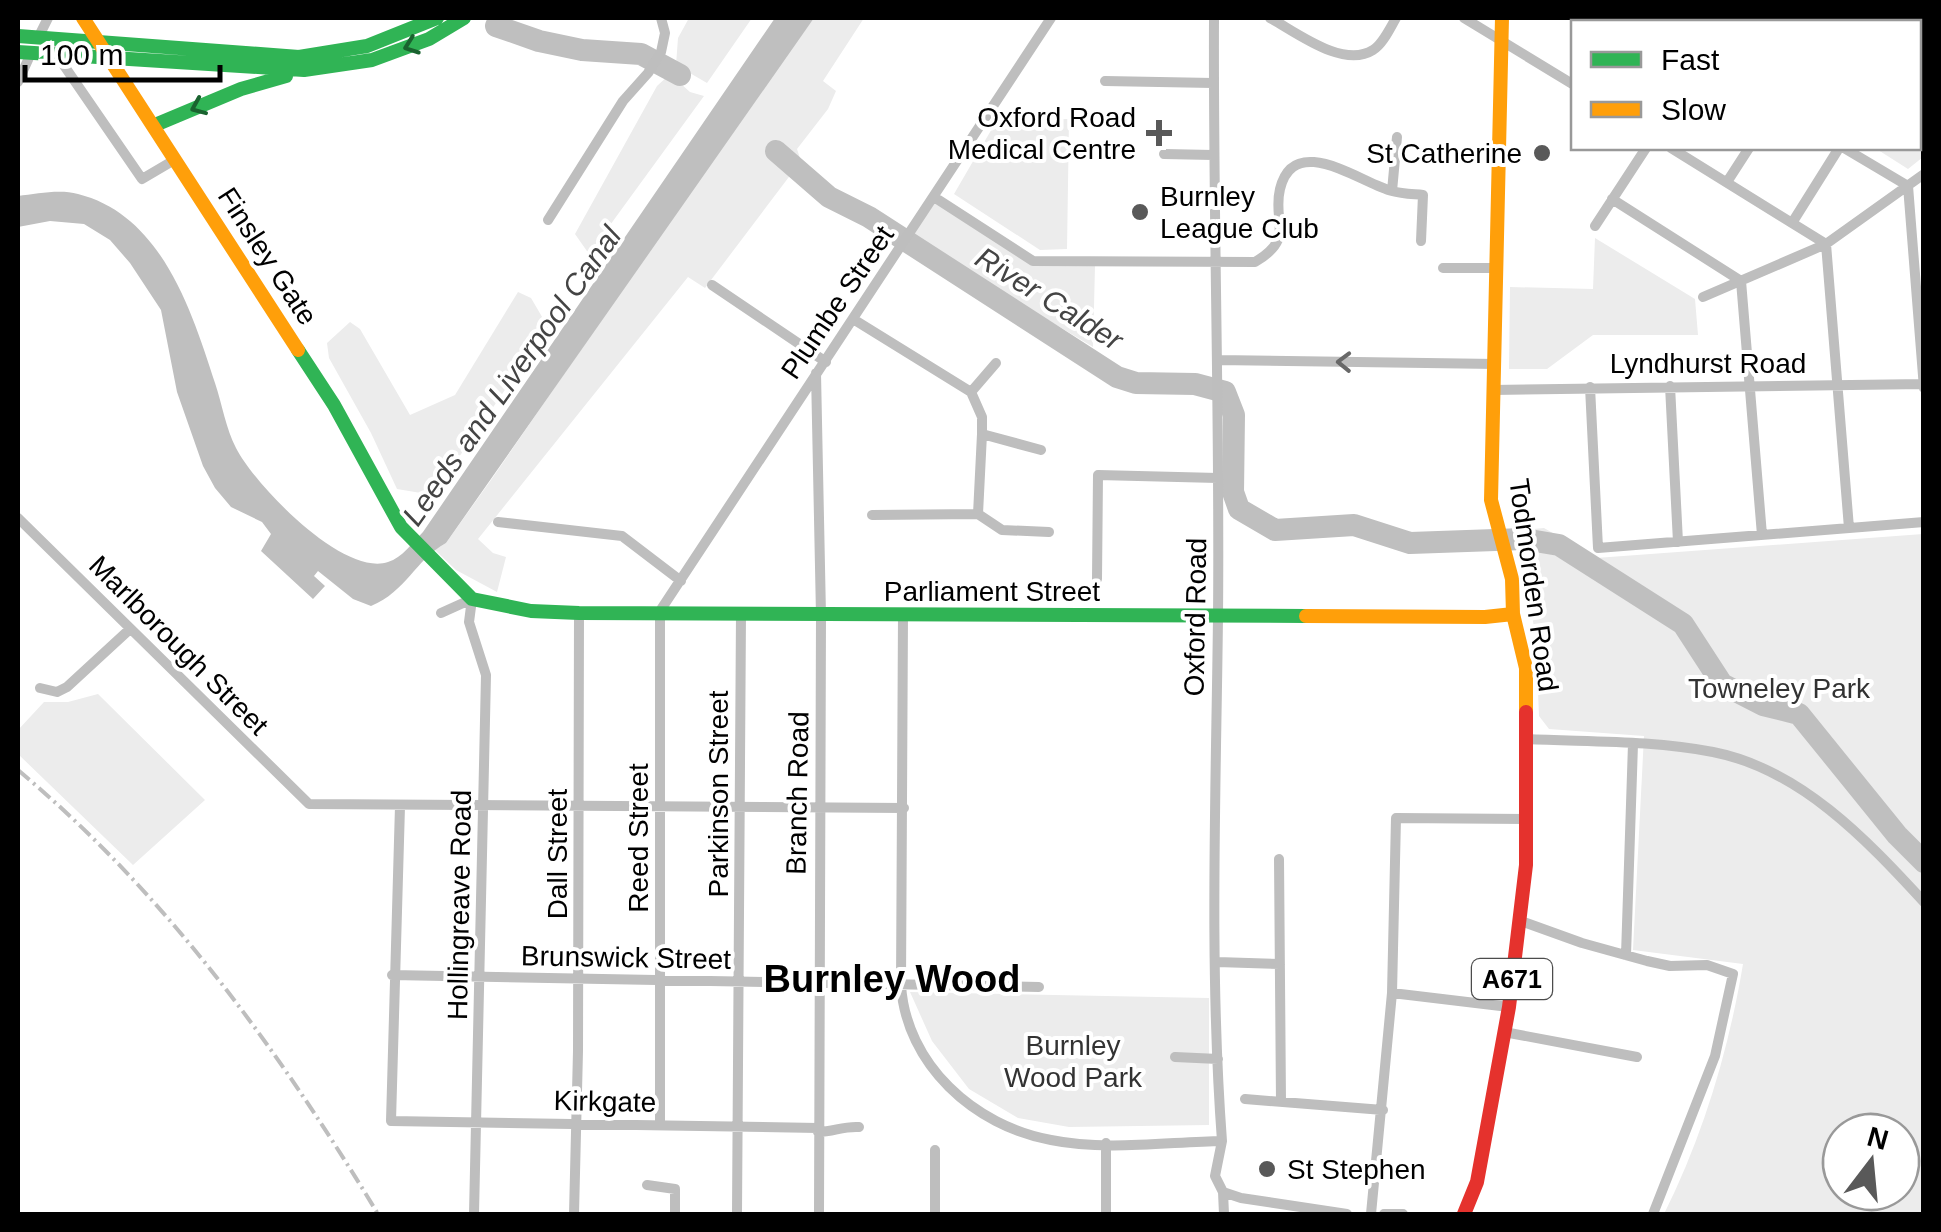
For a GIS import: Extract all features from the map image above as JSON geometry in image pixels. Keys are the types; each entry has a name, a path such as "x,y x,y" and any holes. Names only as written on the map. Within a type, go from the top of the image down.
{"main road":[{"name":"Finsley Gate","path":"83,18 334,404 401,528 472,600"},
{"path":"18,36 351,58 437,18"},
{"path":"155,126 241,89 429,39 464,18"},
{"name":"Todmorden Road","path":"1464,1214 1484,1156 1508,1007 1521,921 1526,818 1526,668 1513,614 1512,579 1492,500 1502,18"},
{"path":"18,52 304,70"},
{"name":"Parliament Street","path":"472,600 531,612 580,613 1485,618 1513,614"}],"street":[{"path":"18,82 48,18"},
{"path":"548,220 622,101 662,52 665,33 661,18"},
{"name":"Plumbe Street","path":"660,611 1051,18"},
{"name":"Oxford Road","path":"1214,18 1213,262 1218,478 1214,802 1222,1141 1215,1176 1223,1192 1224,1214"},
{"path":"1270,18 1330,50 1359,56 1377,49 1396,18"},
{"path":"1464,18 1571,83"},
{"path":"41,32 142,179 176,159"},
{"path":"1104,81 1214,83"},
{"path":"1392,191 1397,137"},
{"path":"1596,226 1645,150"},
{"path":"1675,150 1826,244"},
{"path":"1727,182 1748,150"},
{"path":"1792,223 1840,150"},
{"path":"1845,150 1908,186"},
{"path":"1164,154 1213,155"},
{"path":"1444,155 1498,157"},
{"path":"934,196 1033,261 1255,262 1269,254 1282,223 1280,190 1285,176 1296,164 1311,161 1330,164 1392,191 1423,195 1421,241"},
{"path":"1703,298 1826,244 1924,174"},
{"path":"1908,186 1923,386"},
{"path":"1612,199 1742,280"},
{"path":"1826,244 1848,528"},
{"path":"1443,268 1498,268"},
{"path":"1742,280 1762,535"},
{"path":"712,285 826,362"},
{"path":"853,319 971,392 982,417 978,514"},
{"path":"971,392 996,364"},
{"path":"1217,366 1496,364"},
{"name":"Branch Road","path":"816,372 821,615 819,1214"},
{"path":"1670,386 1678,542"},
{"name":"Lyndhurst Road","path":"1492,390 1923,386"},
{"path":"1590,387 1598,548 1924,522"},
{"path":"982,434 1041,450"},
{"path":"1098,579 1098,475 1218,478"},
{"path":"872,514 978,514 1002,530 1049,532"},
{"name":"Marlborough Street","path":"18,518 310,804 400,806"},
{"path":"498,522 622,536 681,581"},
{"path":"441,613 472,600"},
{"name":"Hollingreave Road","path":"472,600 468,622 486,675 474,1214"},
{"name":"Reed Street","path":"660,611 660,1124"},
{"name":"Dall Street","path":"574,1214 580,613"},
{"name":"Parkinson Street","path":"737,1214 741,613"},
{"path":"903,616 901,984 902,1006 922,1055 946,1086 968,1104 1010,1127 1052,1140 1106,1144 1222,1141"},
{"path":"40,688 57,692 67,687 130,630"},
{"path":"1528,739 1664,744 1717,752 1763,768 1839,816 1924,902"},
{"path":"1626,955 1632,744"},
{"path":"392,974 400,806 904,808"},
{"path":"1371,1214 1392,993 1396,818 1526,818"},
{"path":"1279,858 1281,1102"},
{"path":"1521,921 1670,966 1707,965 1734,974 1714,1056 1653,1214"},
{"path":"1217,962 1280,964"},
{"name":"Brunswick Street","path":"392,974 1039,988"},
{"name":"Kirkgate","path":"392,974 391,1121 660,1124 830,1132 839,1126 859,1127"},
{"path":"1392,993 1508,1007"},
{"path":"1504,1032 1637,1056"},
{"path":"1175,1058 1218,1058"},
{"path":"1245,1099 1383,1110"},
{"path":"1106,1144 1106,1214"},
{"path":"934,1214 935,1150"},
{"path":"647,1185 674,1189 675,1214"},
{"path":"1223,1192 1348,1214"},
{"path":"1384,1214 1403,1214"}],"green space":[{"path":"689,18 752,18 707,83 676,65 678,38"},
{"path":"814,18 864,18 823,81 836,91 828,109 797,149 801,161 705,288 688,277 478,539 493,553 506,557 497,592 456,570 435,550 446,543 491,480"},
{"path":"670,74 690,92 704,96 589,254 575,234 657,86"},
{"path":"1069,119 1067,249 1040,250 954,194 997,120"},
{"path":"1921,138 1923,157 1908,169 1878,150 1921,150"},
{"path":"936,201 1033,264 1095,266 1093,347 911,237"},
{"path":"1595,238 1695,299 1698,335 1593,335 1547,369 1509,369 1510,287 1593,289"},
{"path":"518,292 531,298 548,327 433,495 397,489 329,358 327,343 350,322 360,329 410,415 455,395"},
{"name":"Towneley Park","path":"1544,528 1596,558 1923,534 1923,1214 1664,1214 1713,1092 1743,964 1633,950 1644,736 1549,729 1539,716 1536,641 1515,531"},
{"path":"98,694 205,800 133,865 18,754 18,730 44,702 68,702"},
{"name":"Burnley Wood Park","path":"910,992 1209,998 1209,1125 1069,1127 1018,1118 969,1089 932,1041"}],"shaded area":[{"path":"775,18 814,18 446,543 393,592 371,606 353,599 318,571 314,576 325,586 313,599 261,551 271,534 262,522 231,507 215,488 203,466 177,392 161,310 110,240 84,224 50,221 18,227 18,196 56,192 78,194 107,205 132,222 152,244 184,298 229,433 261,484 325,542 369,563 388,562 423,532"}],"waterway":[{"name":"River Calder","path":"496,26 582,50 641,54 680,75"},
{"name":"River Calder","path":"776,151 829,197 869,217 1117,377 1136,383 1195,384 1225,392 1234,415 1233,492 1239,509 1275,530 1354,525 1410,543 1524,539 1559,545 1683,624 1722,684 1763,705 1799,714 1897,835 1924,862"}],"railway":[{"path":"18,770 123,869 216,977 301,1093 378,1214"}],"traffic: fast":[{"path":"18,36 299,57 367,46 437,18"},
{"path":"18,52 304,70 372,60 429,39 464,18"},
{"path":"155,125 241,89 286,76"},
{"path":"298,350 334,405 401,527 472,599 531,611 579,613 1306,616"}],"traffic: slow":[{"path":"83,18 298,350"},
{"path":"1502,18 1491,500 1512,579 1513,614 1526,668 1526,712"},
{"path":"1900,18 1904,20"},
{"path":"1306,616 1513,614"}],"traffic: jam":[{"path":"1464,1214 1477,1182 1509,1007 1526,865 1526,712"}],"place":[{"name":"Oxford Road Medical Centre","path":"1159,133"},
{"name":"St Catherine","path":"1542,153"},
{"name":"Burnley League Club","path":"1140,212"},
{"name":"St Stephen","path":"1267,1169"}],"district":[{"name":"Burnley Wood","path":"892,979"}],"water label":[{"name":"Leeds and Liverpool Canal","path":"512,376"}]}
